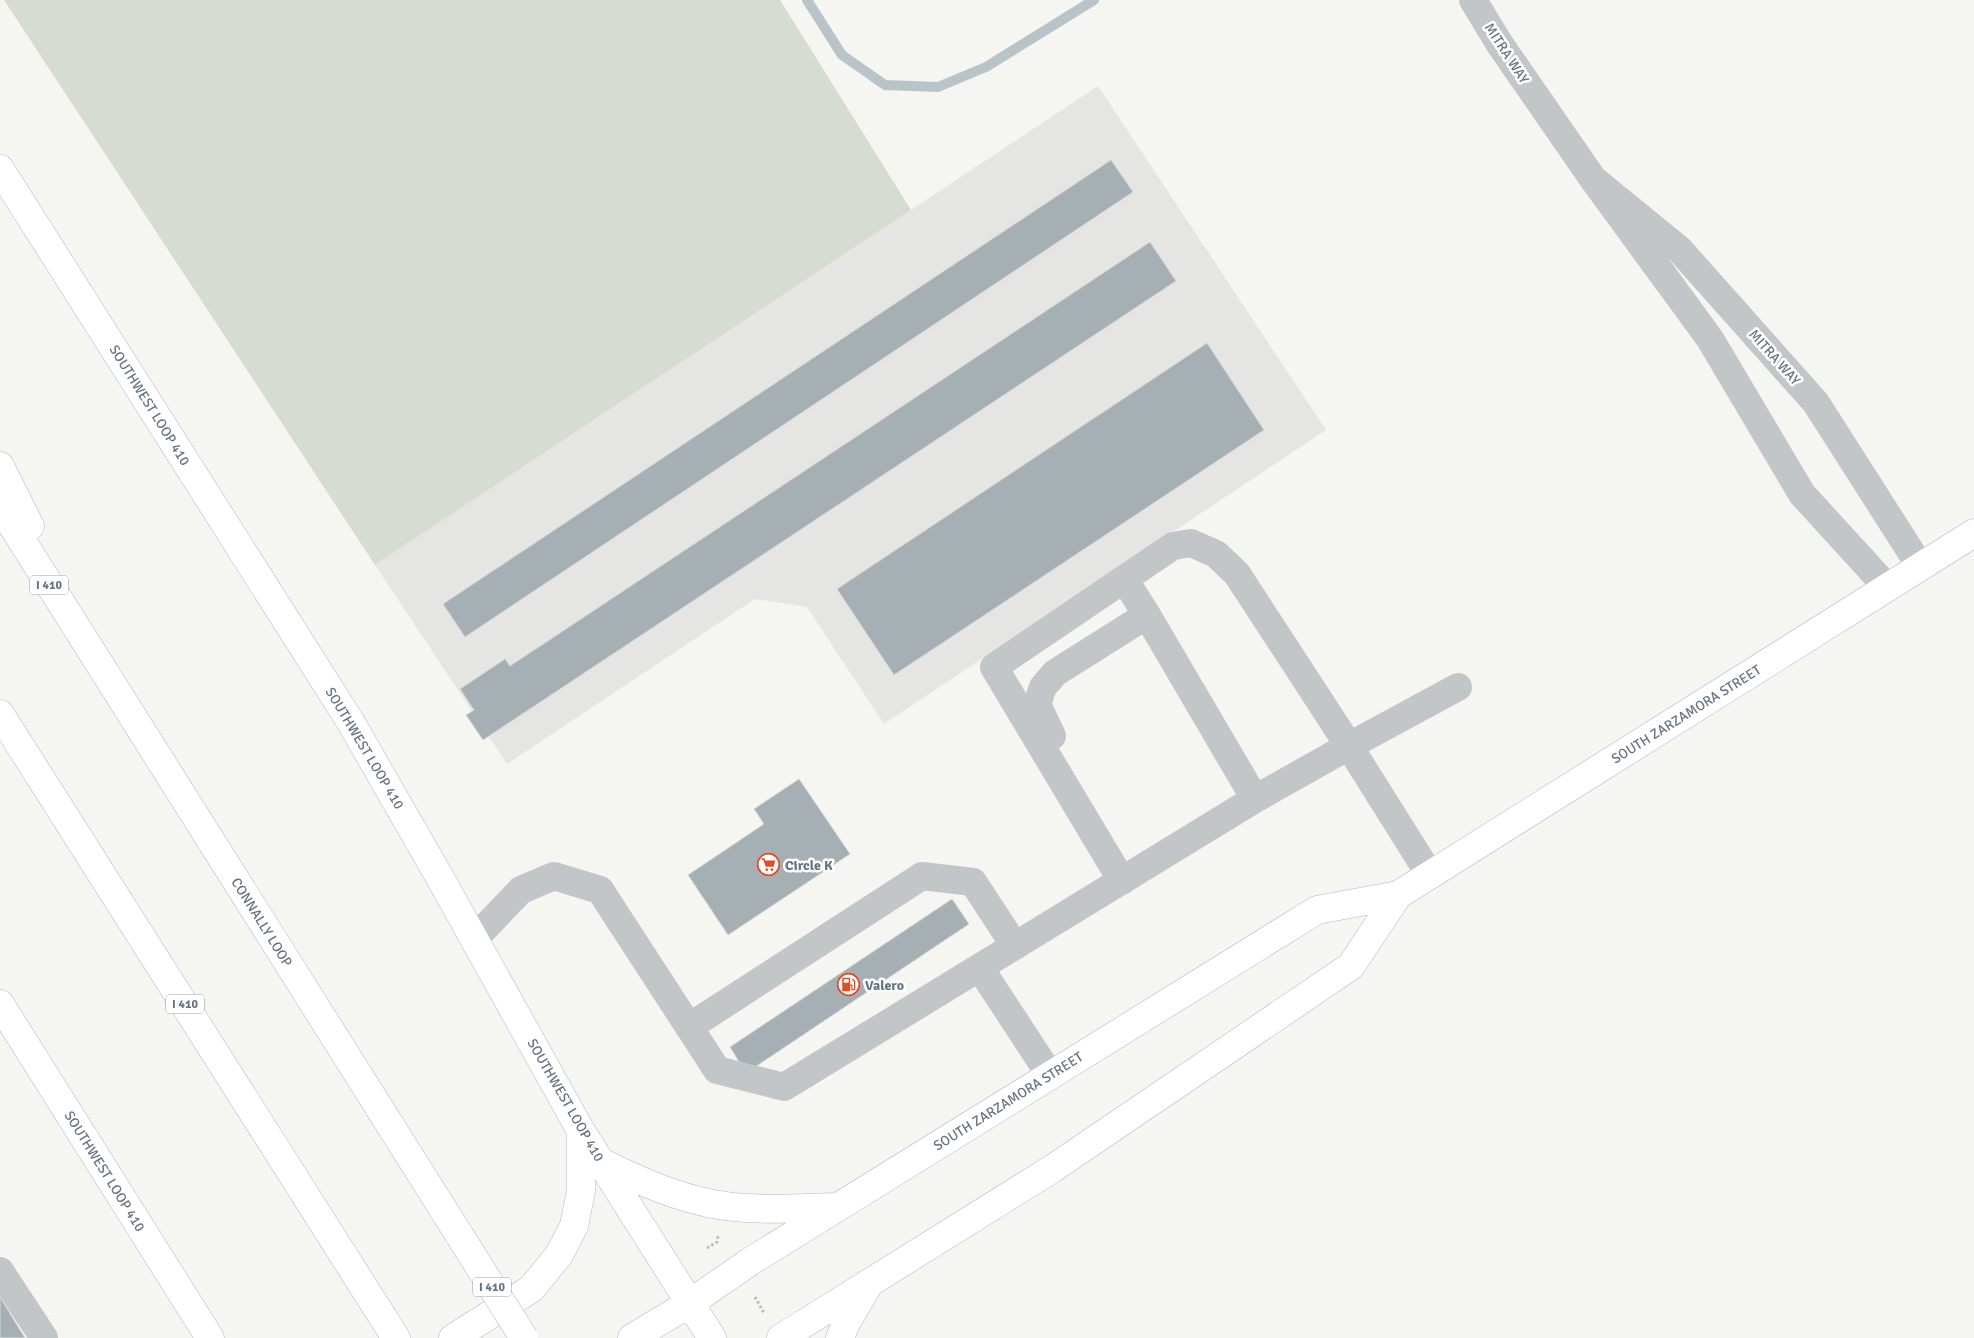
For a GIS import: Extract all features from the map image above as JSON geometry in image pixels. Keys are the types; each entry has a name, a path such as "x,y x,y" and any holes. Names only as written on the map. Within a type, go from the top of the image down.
{"main road":[{"name":"SOUTHWEST LOOP 410","path":"0,169 350,721 475,938 581,1130 712,1338"},
{"path":"0,466 99,664"},
{"name":"CONNALLY LOOP","path":"0,506 524,1338"},
{"name":"SOUTH ZARZAMORA STREET","path":"632,1338 690,1303 736,1270 1317,910 1398,895 1974,533"},
{"name":"I 410","path":"0,714 396,1338"},
{"name":"SOUTH ZARZAMORA STREET","path":"774,1328 870,1281 1052,1170 1351,966 1398,895"},
{"name":"SOUTHWEST LOOP 410","path":"0,1004 210,1338"},
{"path":"453,1338 531,1289 559,1256 574,1226 581,1191 581,1130"},
{"path":"601,1162 644,1183 709,1203 749,1208 839,1207"},
{"path":"840,1338 870,1281"}],"street":[{"name":"MITRA WAY","path":"1473,0 1499,43 1593,179 1710,339 1802,494 1887,587"},
{"name":"MITRA WAY","path":"1593,179 1678,249 1816,403 1920,566"},
{"path":"1118,874 994,667 1173,546 1191,543 1216,554 1237,574 1430,875"},
{"path":"1124,579 1255,800"},
{"path":"1118,874 1112,836 1055,742 1037,704 1043,687 1055,673 1147,615"},
{"path":"475,938 521,890 554,876 600,890 717,1070 784,1088 1015,946 1118,874 1458,687"},
{"path":"689,1027 922,876 973,882 1015,946"},
{"path":"980,968 1050,1075"},
{"path":"0,1271 43,1338"}],"path":[{"path":"707,1248 717,1242 718,1236"},
{"path":"755,1297 774,1328"}],"shaded area":[{"path":"4,0 780,0 911,210 375,565"},
{"path":"1098,86 1326,430 884,724 807,607 755,599 507,764 375,565"}],"building":[{"path":"1111,160 1133,192 465,637 443,604"},
{"path":"1150,242 1176,281 483,740 466,715 474,710 460,689 505,659 510,666"},
{"path":"1207,343 1264,430 894,675 837,589"},
{"name":"Circle K","path":"799,779 850,854 728,935 688,875 764,824 754,809"},
{"name":"Valero","path":"952,899 969,924 746,1073 730,1047"},
{"path":"0,1297 25,1338 0,1338"}],"waterway":[{"path":"807,0 842,55 885,85 938,87 986,67 1094,0"}],"place":[{"name":"Circle K","path":"769,865"},
{"name":"Valero","path":"849,985"}]}
